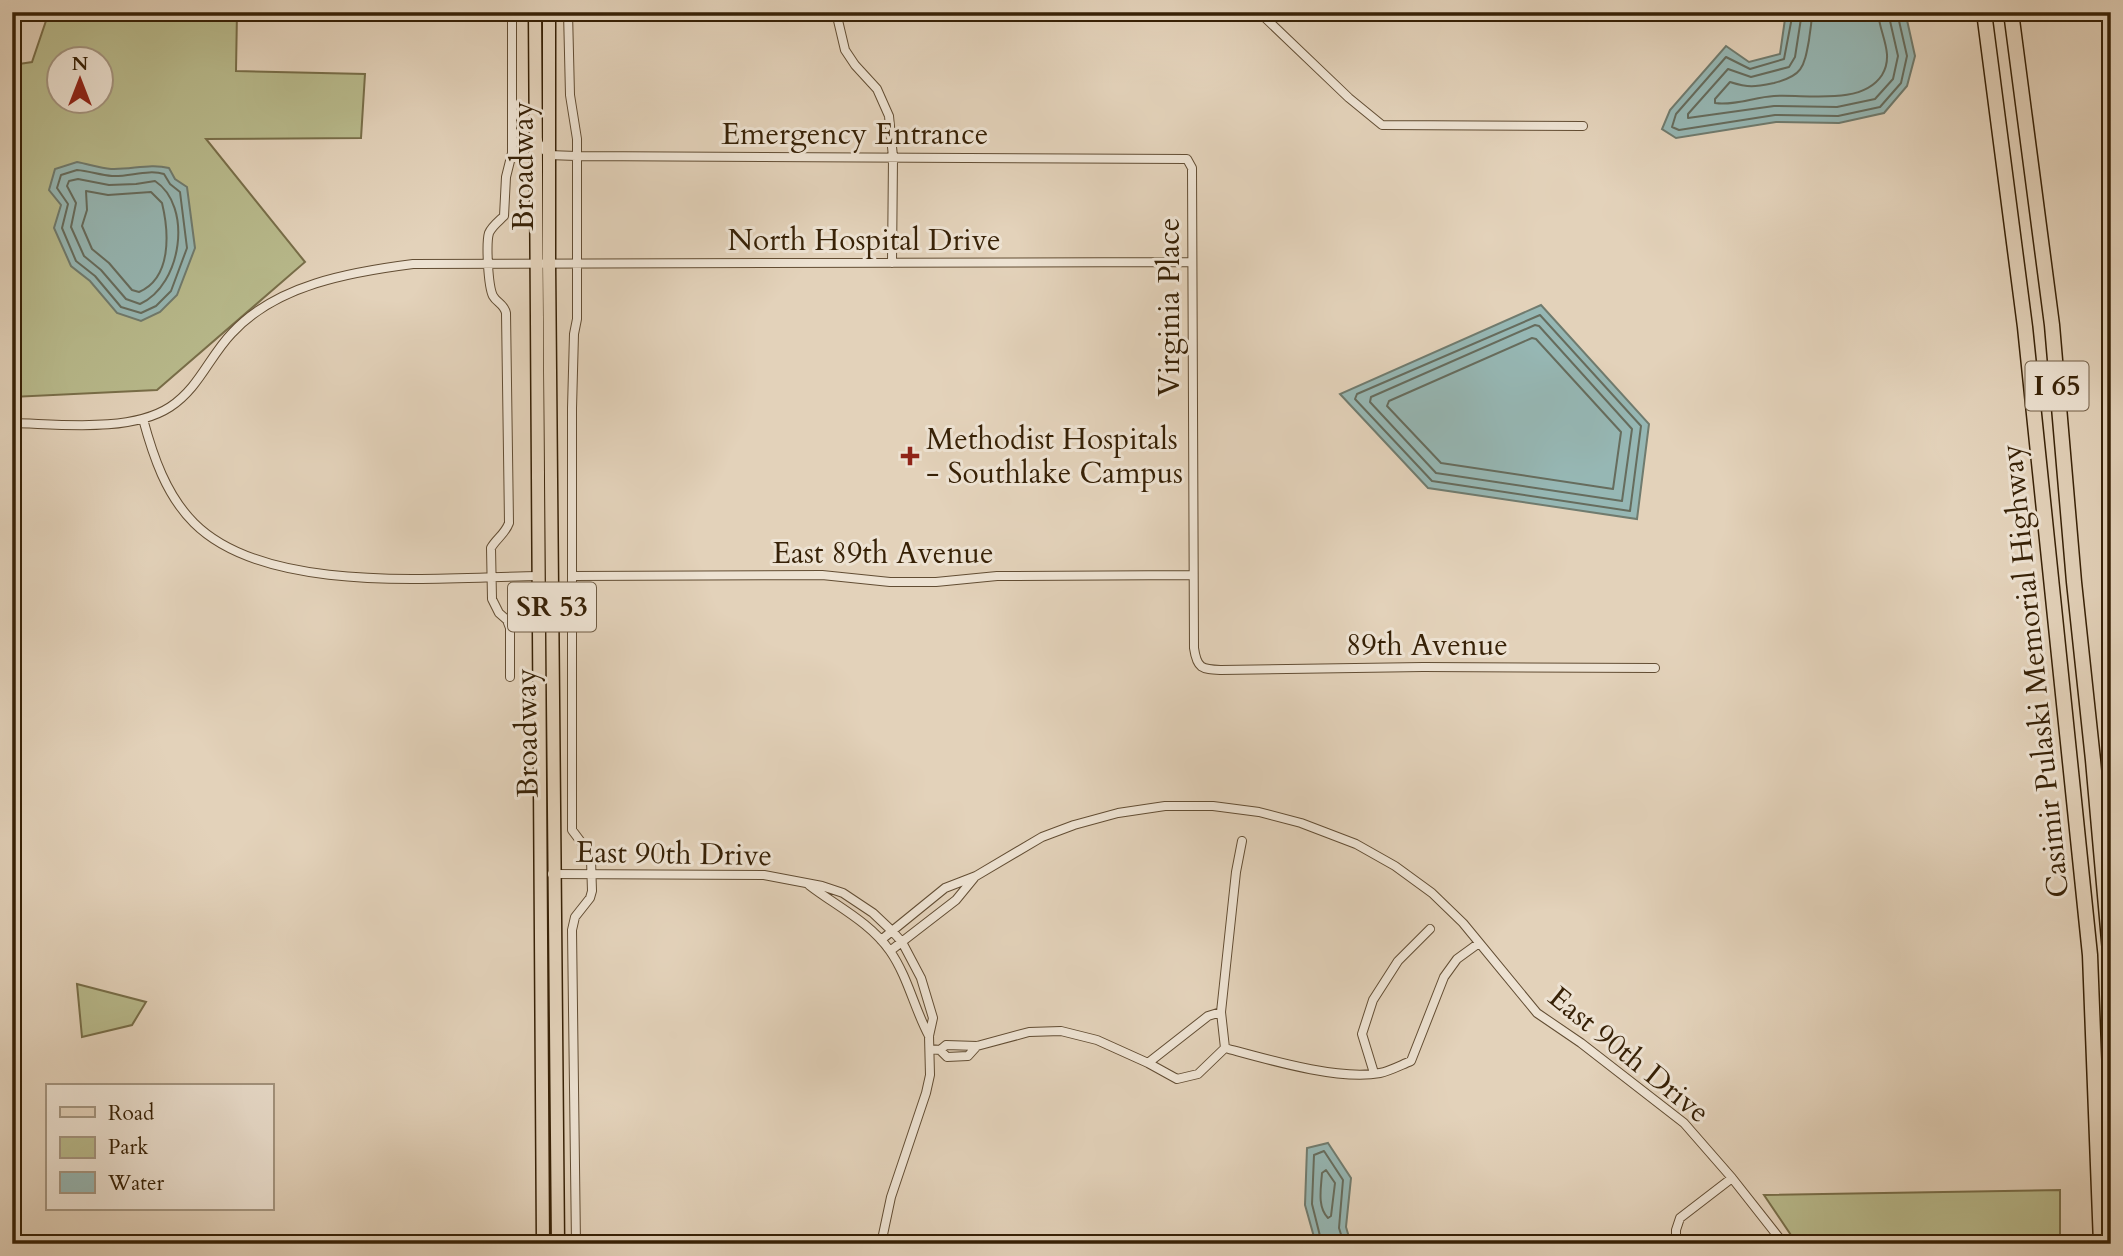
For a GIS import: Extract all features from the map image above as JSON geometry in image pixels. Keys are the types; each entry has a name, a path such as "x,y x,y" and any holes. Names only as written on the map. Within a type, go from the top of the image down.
{"highway":[{"name":"Casimir Pulaski Memorial Highway","path":"1984,12 2027,341 2090,955 2101,1244"},
{"name":"Casimir Pulaski Memorial Highway","path":"2011,12 2052,325 2111,963"}],"main road":[{"name":"Broadway","path":"535,12 555,874 558,1244"},
{"name":"Broadway","path":"543,1244 538,576 542,263 549,155 550,12"}],"street":[{"path":"510,677 510,628 492,599 491,548 501,538 509,523 506,313 504,306 491,293 489,235 492,227 504,216 506,177 512,153 512,12"},
{"path":"568,12 570,95 577,139 577,319 574,334 572,408 572,830 587,850 592,874 590,898 580,909 572,930 576,1244"},
{"path":"836,12 845,50 877,89 890,116 893,157 892,262"},
{"path":"1259,12 1349,98 1382,125 1583,126"},
{"path":"536,133 539,144 549,155"},
{"name":"Emergency Entrance","path":"549,155 1186,159"},
{"name":"Virginia Place","path":"1186,159 1192,168 1194,648 1200,666"},
{"name":"North Hospital Drive","path":"143,419 170,407 197,383 230,334 256,312 286,295 314,284 381,268 413,264 489,263 1192,262"},
{"path":"12,423 117,423 143,419 159,468 176,502 195,524 233,550 260,562 358,578 538,576"},
{"name":"East 89th Avenue","path":"572,576 822,575 890,582 936,582 996,576 1193,575"},
{"name":"89th Avenue","path":"1200,666 1221,670 1655,668"},
{"name":"East 90th Drive","path":"881,940 945,888 976,876 1020,848 1074,825 1118,813 1165,806 1213,806 1259,812 1301,823 1356,844 1395,866 1433,893 1463,923 1537,1013 1581,1043 1684,1123 1784,1244"},
{"path":"1225,1048 1221,1012 1236,872 1242,841"},
{"name":"East 90th Drive","path":"541,873 764,875 843,893 873,913 902,942"},
{"name":"East 90th Drive","path":"806,884 860,921 890,951 956,900 976,876"},
{"path":"1374,1073 1362,1034 1373,1000 1398,961 1430,929"},
{"path":"902,942 921,978 930,1003 933,1018 929,1036"},
{"path":"1225,1048 1283,1063 1338,1073 1380,1073 1411,1061 1444,977 1457,959 1479,943"},
{"path":"881,1244 891,1197 926,1093 935,1049 919,1018 907,982 890,951"},
{"path":"1148,1063 1208,1016 1221,1012"},
{"path":"935,1049 946,1045 977,1046 1029,1032 1061,1031 1097,1040 1177,1079 1198,1074 1225,1048"},
{"path":"1676,1244 1676,1230 1680,1218 1732,1178"}],"green space":[{"path":"49,12 237,12 236,71 365,74 361,138 206,139 305,262 157,390 12,397 12,65 32,62"},
{"path":"77,984 146,1002 132,1025 82,1037"},
{"path":"2060,1190 2060,1244 1797,1244 1764,1195"}],"water":[{"path":"1786,12 1903,12 1915,56 1907,86 1884,113 1839,123 1776,122 1676,138 1662,129 1670,110 1726,46 1749,62 1780,54"},
{"path":"77,162 111,169 155,166 169,168 175,179 187,187 195,248 177,295 160,312 141,321 117,313 90,281 71,266 54,228 61,205 49,190 55,169"},
{"path":"1541,305 1649,424 1637,519 1428,488 1340,394"},
{"path":"1328,1143 1351,1178 1346,1227 1351,1244 1316,1244 1305,1205 1307,1148"}],"place":[{"name":"Methodist Hospitals - Southlake Campus","path":"910,456"}]}
